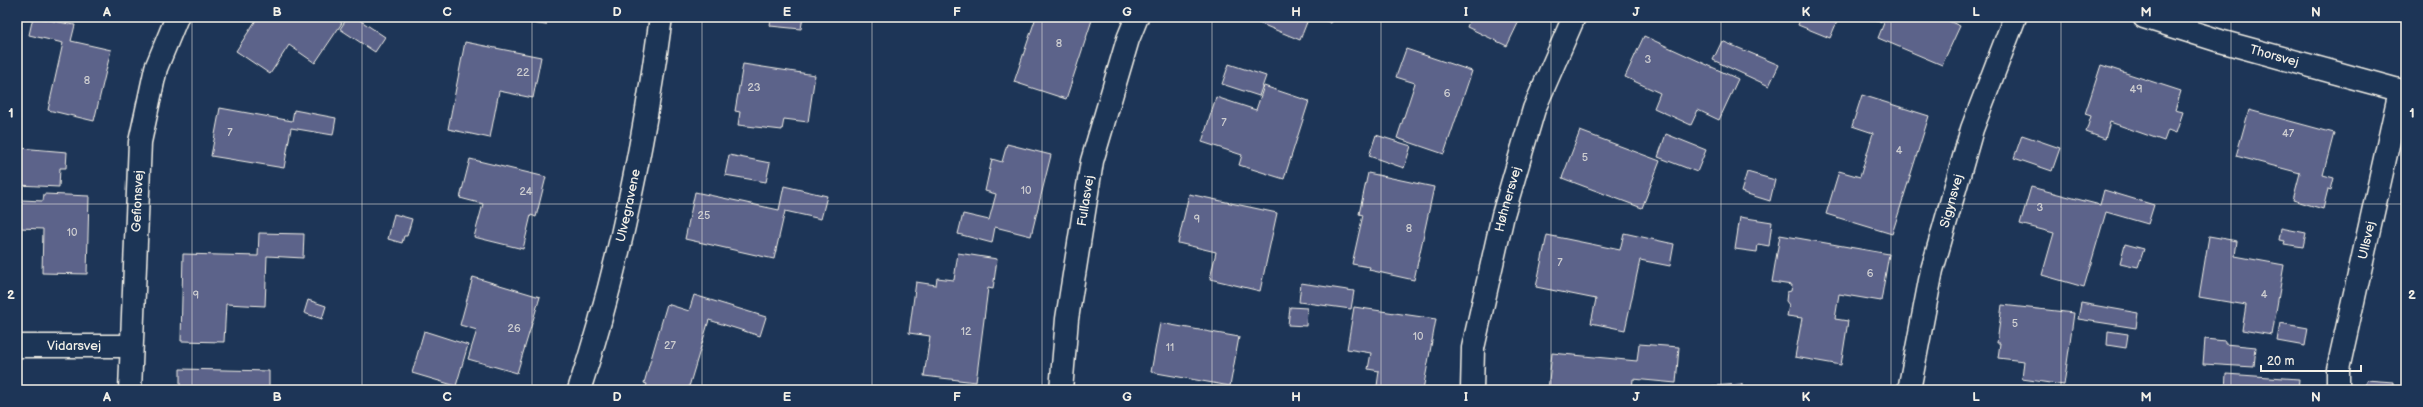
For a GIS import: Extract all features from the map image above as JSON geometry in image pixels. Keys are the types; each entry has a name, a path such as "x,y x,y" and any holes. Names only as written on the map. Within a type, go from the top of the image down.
{"street":[{"name":"Gefionsvej","path":"130,390 130,346 140,142 156,68 177,17"},
{"name":"Ulvegravene","path":"578,390 625,220 647,117 661,17"},
{"name":"Fullasvej","path":"1061,390 1068,319 1092,161 1128,39 1138,17"},
{"name":"Høhnersvej","path":"1472,390 1473,348 1502,215 1534,108 1574,17"},
{"name":"Sigynsvej","path":"1909,390 1932,270 1972,129 2015,17"},
{"name":"Thorsvej","path":"2144,17 2220,41 2403,91"},
{"name":"Ullsvej","path":"2338,390 2338,369 2403,91"},
{"name":"Vidarsvej","path":"17,346 130,346"}],"building":[{"path":"33,17 75,25 71,41 111,50 94,121 48,110 63,43 29,35"},
{"path":"258,17 334,17 342,23 315,63 289,45 270,74 236,51"},
{"path":"348,17 355,17 385,37 375,52 340,29"},
{"path":"488,17 547,17 546,25"},
{"path":"771,17 803,17 801,29 770,26"},
{"path":"1036,17 1093,17 1066,99 1014,82"},
{"path":"1244,17 1309,17 1300,40"},
{"path":"1317,17 1333,17 1331,23"},
{"path":"1471,17 1521,17 1507,46 1467,27"},
{"path":"1801,17 1839,17 1830,38 1798,25"},
{"path":"1870,17 1940,17 1960,26 1942,65 1878,38 1884,23"},
{"path":"1644,36 1738,79 1719,120 1698,110 1691,125 1654,108 1660,93 1625,77"},
{"path":"1722,41 1779,65 1769,86 1713,60"},
{"path":"465,42 541,57 533,98 499,91 490,138 448,129"},
{"path":"1406,49 1472,71 1444,154 1397,138 1415,83 1396,77"},
{"path":"743,64 815,75 808,122 784,119 782,130 738,125 740,112 735,111"},
{"path":"1229,64 1266,76 1259,96 1222,84"},
{"path":"2101,65 2181,91 2175,110 2183,112 2176,133 2168,130 2164,141 2110,122 2105,139 2086,132 2091,116 2085,114"},
{"path":"1264,86 1309,101 1284,179 1239,165 1242,155 1202,142 1216,97 1256,110"},
{"path":"1862,95 1929,116 1892,234 1826,214 1839,171 1860,177 1873,133 1852,126"},
{"path":"220,108 292,121 294,110 336,118 333,135 291,128 284,168 211,156"},
{"path":"2249,110 2334,133 2323,175 2334,178 2331,190 2328,189 2323,209 2293,200 2300,173 2236,156"},
{"path":"1580,131 1660,161 1642,208 1562,178"},
{"path":"1666,134 1706,150 1697,172 1658,157"},
{"path":"1376,135 1411,146 1404,168 1369,156"},
{"path":"2022,135 2060,148 2052,171 2014,158"},
{"path":"1007,144 1051,155 1031,236 995,227 992,243 958,234 963,214 989,220 996,194 985,191 992,159 1002,162"},
{"path":"20,148 67,152 66,168 60,168 59,187 18,185"},
{"path":"729,155 770,163 766,182 725,175"},
{"path":"470,159 546,177 536,217 531,215 523,249 474,237 483,204 460,198"},
{"path":"1747,172 1775,180 1770,201 1741,192"},
{"path":"1368,173 1434,187 1414,280 1369,270 1370,267 1352,264 1363,215 1359,214"},
{"path":"784,186 827,196 821,219 785,211 774,259 685,239 695,192 779,210"},
{"path":"2031,187 2100,205 2104,190 2154,205 2148,224 2106,212 2084,287 2042,275 2054,233 2020,224"},
{"path":"44,194 89,196 87,274 42,273 43,229 20,228 21,200 43,201"},
{"path":"1189,194 1277,213 1260,291 1210,279 1216,252 1178,243"},
{"path":"394,214 412,219 407,236 404,236 402,243 388,239"},
{"path":"1740,217 1772,222 1769,246 1758,244 1757,252 1735,249"},
{"path":"2281,228 2306,233 2303,247 2284,244 2285,241 2279,240"},
{"path":"259,233 304,234 303,258 267,256 265,306 226,304 224,342 181,341 183,254 258,256"},
{"path":"1624,233 1674,244 1670,266 1640,260 1625,330 1591,323 1596,299 1536,287 1547,235 1620,250"},
{"path":"1780,235 1889,254 1881,301 1839,294 1835,319 1848,321 1841,365 1795,357 1802,318 1787,316 1789,305 1786,301 1787,292 1791,291 1792,285 1772,282"},
{"path":"2209,236 2237,241 2235,256 2284,265 2272,335 2242,330 2246,305 2199,297"},
{"path":"2125,244 2144,249 2138,267 2120,263"},
{"path":"958,253 997,259 993,289 988,288 976,382 924,376 930,336 909,333 916,282 936,285 937,278 954,280"},
{"path":"473,277 540,297 517,373 468,359 477,330 460,325"},
{"path":"1301,283 1354,291 1351,309 1299,302"},
{"path":"694,295 766,317 760,336 709,320 688,390 645,390 647,384 644,383 667,304 689,311"},
{"path":"308,300 326,306 322,319 304,313"},
{"path":"2081,303 2138,313 2136,328 2078,319"},
{"path":"2002,305 2074,313 2064,385 2022,379 2024,361 1998,358 2000,343 1997,343"},
{"path":"1290,307 1307,308 1306,326 1288,325"},
{"path":"1354,307 1436,319 1423,390 1391,390 1377,386 1379,371 1368,369 1371,353 1347,349"},
{"path":"1160,323 1239,337 1230,386 1151,372"},
{"path":"2280,323 2308,328 2305,346 2277,341"},
{"path":"424,331 468,345 456,386 412,373"},
{"path":"2108,331 2128,334 2126,348 2107,345"},
{"path":"2205,339 2225,341 2225,344 2256,347 2254,367 2203,364"},
{"path":"1639,344 1679,347 1676,383 1633,379 1632,390 1548,390 1552,353 1637,361"},
{"path":"180,369 269,371 269,390 180,390"},
{"path":"2226,374 2299,379 2298,390 2225,390"},
{"path":"2366,380 2394,382 2394,390 2365,390"},
{"path":"1742,384 1742,390 1712,390 1712,386"}]}
